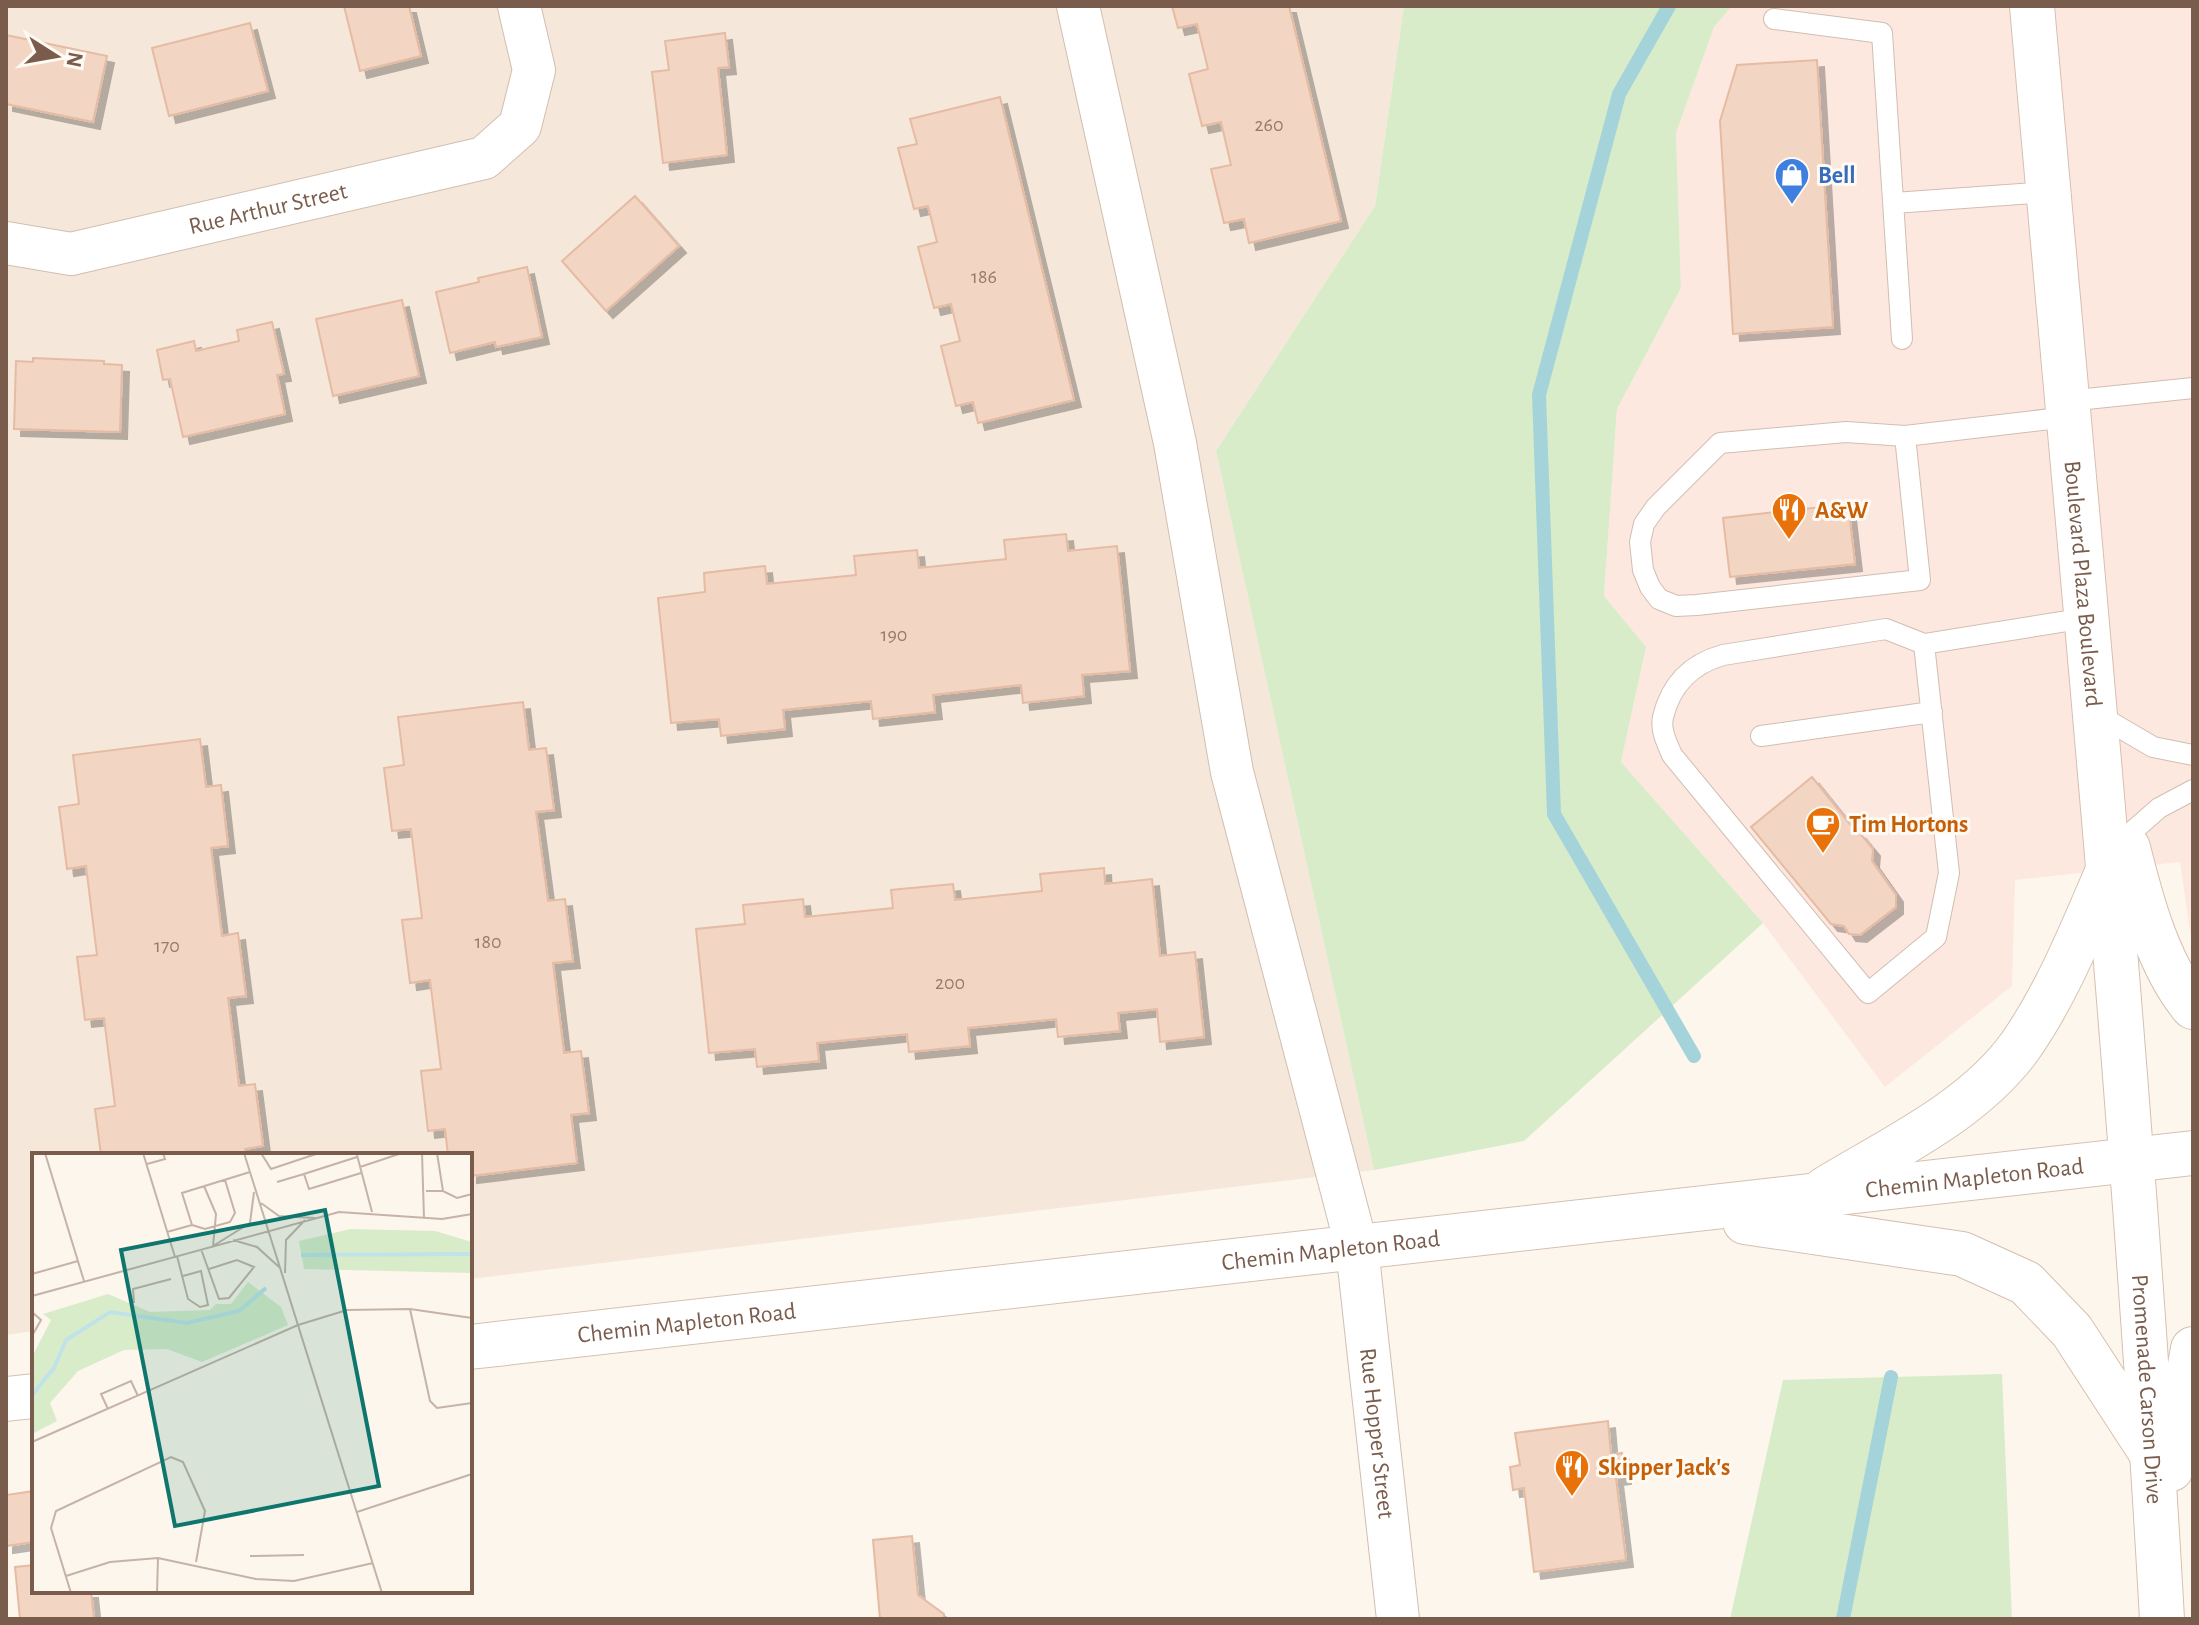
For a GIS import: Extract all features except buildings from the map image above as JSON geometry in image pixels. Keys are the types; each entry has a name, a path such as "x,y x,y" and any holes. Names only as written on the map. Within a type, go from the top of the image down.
{"main road":[{"name":"Boulevard Plaza Boulevard","path":"2032,6 2095,713 2117,853"},
{"path":"2117,853 2179,990 2193,1007"},
{"path":"2117,853 2132,1160"},
{"path":"1811,1197 1943,1118 1991,1080 2020,1046 2061,977 2117,853"},
{"name":"Chemin Mapleton Road","path":"472,1347 2193,1153"},
{"name":"Promenade Carson Drive","path":"2132,1160 2154,1457 2162,1619"},
{"path":"1679,1212 1962,1254 2026,1283 2072,1331 2154,1457"},
{"path":"2158,1538 2193,1349"},
{"path":"6,1399 32,1396"}],"street":[{"name":"Rue Arthur Street","path":"6,243 71,254 484,158 520,126 534,70 519,6"},
{"name":"Rue Hopper Street","path":"1078,6 1175,443 1232,772 1357,1248 1398,1619"}],"lane":[{"path":"1774,19 1882,33 1902,339"},
{"path":"1894,203 2048,192"},
{"path":"1905,436 1920,580 1676,606 1659,599 1650,587 1643,570 1640,542 1644,524 1656,507 1720,443 1846,432 1905,436 2193,388"},
{"path":"1924,644 1949,873 1936,937 1868,993 1672,755 1664,737 1663,719 1680,680 1704,660 1886,629 1924,644 2086,618"},
{"path":"1761,736 1932,712"},
{"path":"2095,713 2153,747 2193,755"},
{"path":"2117,853 2159,808 2193,790"}],"shaded area":[{"path":"6,6 1404,6 1375,206 1216,451 1374,1170 472,1279 472,1153 32,1153 32,1331 6,1335"},
{"path":"1732,6 2193,6 2193,934 2190,931 2180,862 2015,880 2012,986 1885,1087 1763,923 1621,762 1646,647 1604,596 1617,409 1681,288 1676,133 1714,27"}],"green space":[{"path":"1404,6 1732,6 1714,27 1676,133 1681,288 1617,409 1604,596 1646,647 1621,762 1763,923 1524,1141 1374,1170 1216,451 1375,206"},
{"path":"2002,1374 2012,1619 1730,1619 1783,1380"}],"waterway":[{"path":"1669,6 1619,94 1539,395 1554,814 1694,1056"},
{"path":"1843,1619 1891,1377"}],"place":[{"name":"Bell","path":"1792,206"},
{"name":"A&W","path":"1789,541"},
{"name":"Tim Hortons","path":"1823,855"},
{"name":"Skipper Jack's","path":"1572,1498"}]}
